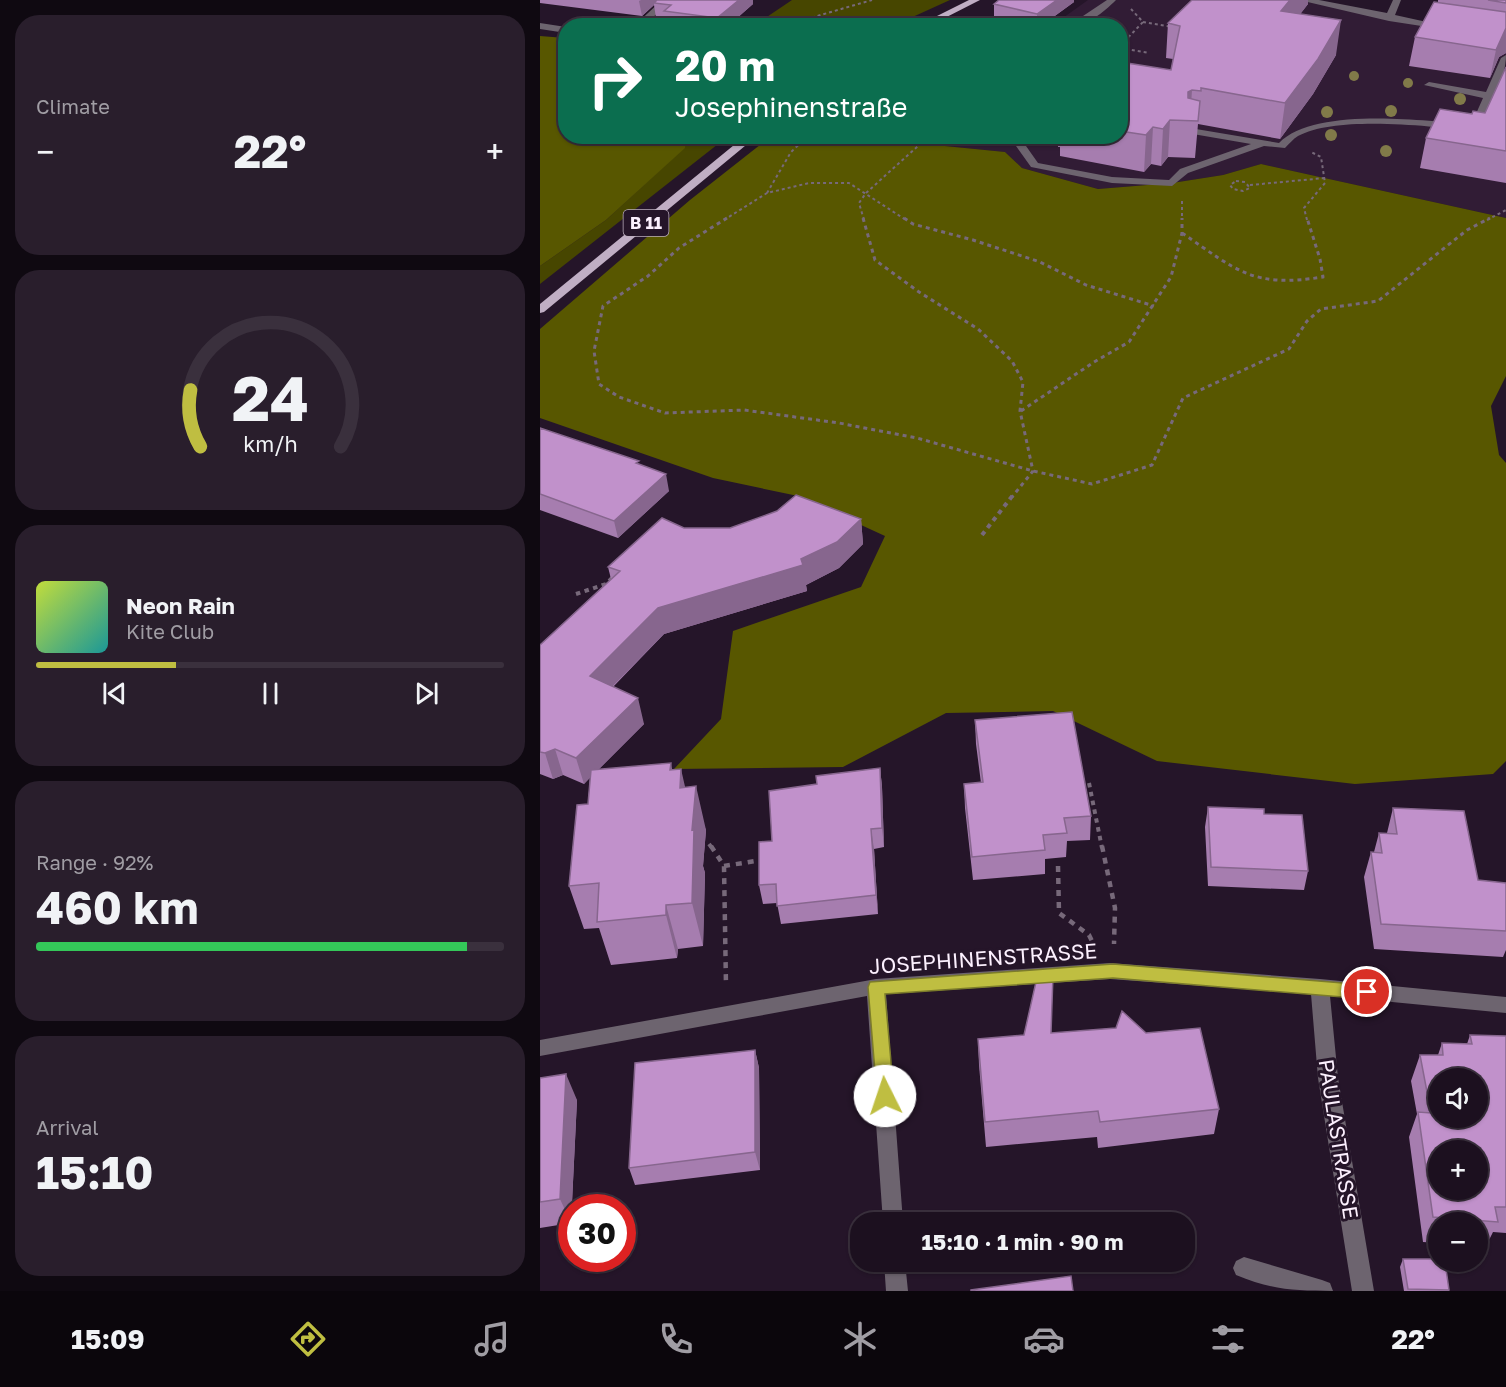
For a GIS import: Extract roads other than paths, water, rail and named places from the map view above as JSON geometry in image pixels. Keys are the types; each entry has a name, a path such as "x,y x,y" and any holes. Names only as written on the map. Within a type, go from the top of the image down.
{"main road":[{"path":"938,18 976,0"},
{"name":"B 11","path":"540,310 742,144"}],"street":[{"path":"647,18 667,0"},
{"path":"1086,18 1112,0"},
{"path":"1303,0 1353,8 1389,18 1455,28"},
{"path":"1389,18 1397,0"},
{"path":"540,26 558,29"},
{"path":"1190,131 1281,146 1297,132 1317,127 1409,124 1474,128 1506,58"},
{"path":"1430,85 1490,96"},
{"path":"1023,144 1021,146 1035,165 1112,180 1172,183 1184,171 1264,143"},
{"name":"JOSEPHINENSTRASSE","path":"540,1048 876,987 1112,971 1320,987 1506,1005"},
{"path":"876,987 892,1212"},
{"name":"PAULASTRASSE","path":"1320,987 1328,1078 1363,1291"},
{"path":"1245,1268 1322,1291"},
{"path":"896,1272 897,1291"}]}
